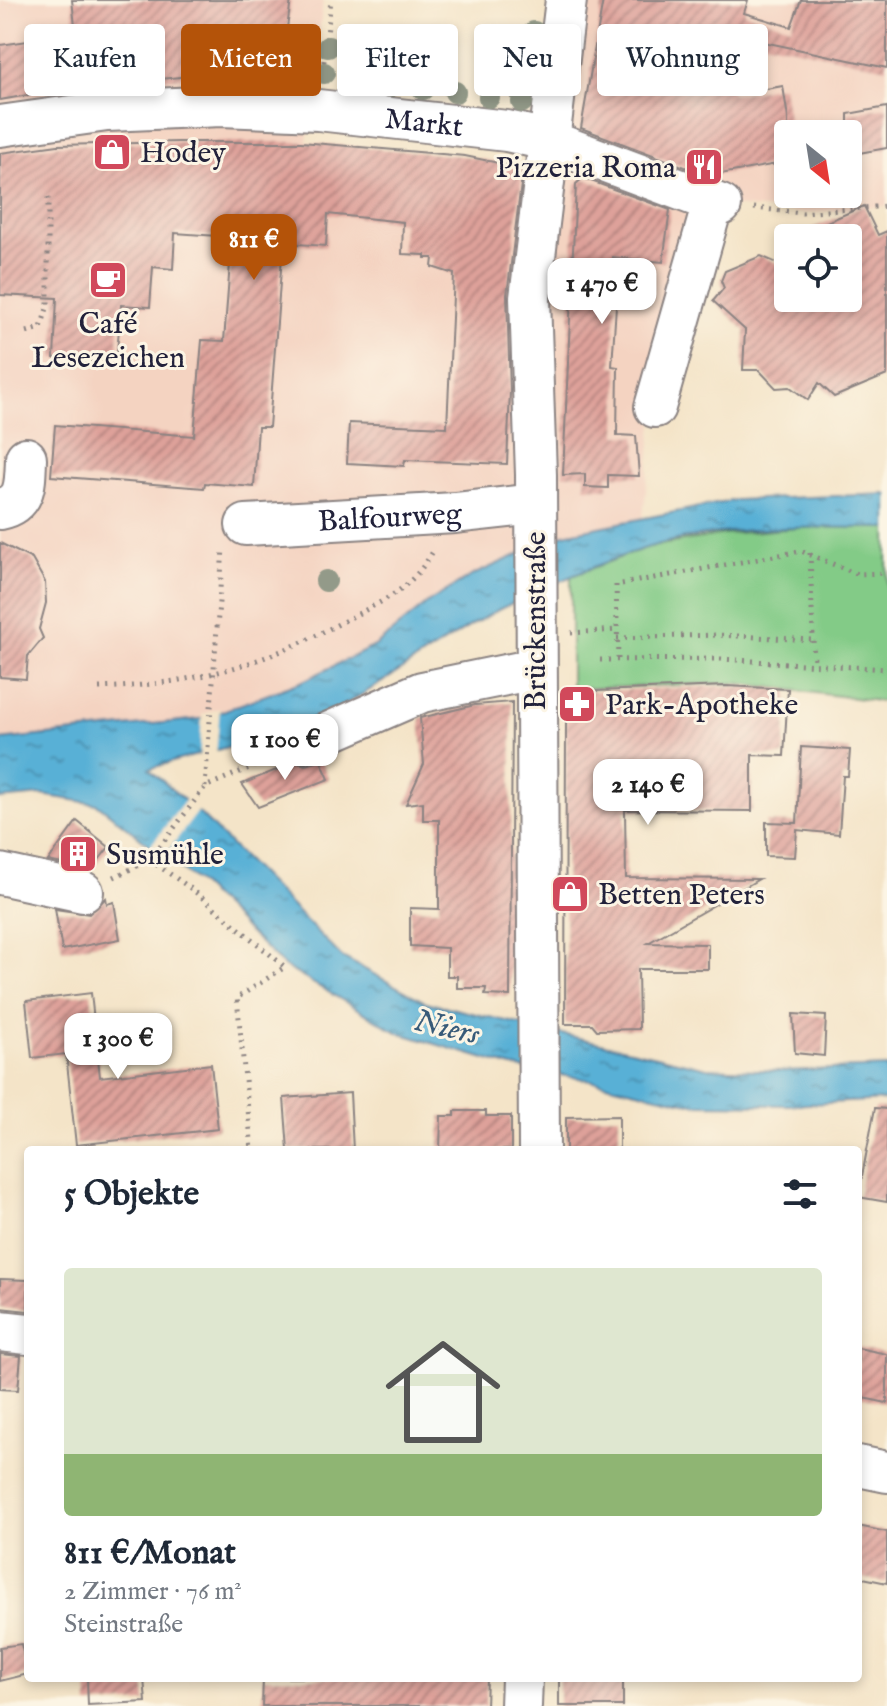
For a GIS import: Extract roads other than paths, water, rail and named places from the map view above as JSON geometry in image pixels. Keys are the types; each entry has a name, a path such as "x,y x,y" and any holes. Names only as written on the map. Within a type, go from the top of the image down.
{"street":[{"path":"547,140 566,0"},
{"name":"Markt","path":"0,126 121,110 221,106 318,110 507,131 547,140 717,204 655,407"},
{"name":"Brückenstraße","path":"540,1137 535,504 530,298 547,140"},
{"path":"0,509 15,505 24,493 26,458"},
{"name":"Balfourweg","path":"235,532 535,504"},
{"path":"307,742 422,692 535,669"},
{"path":"0,874 83,892"},
{"path":"0,1331 24,1334"},
{"path":"862,1467 887,1472"},
{"path":"521,1706 522,1682"}],"water":[{"name":"Niers","path":"887,494 887,528 735,531 675,540 609,561 500,609 372,688 308,723 149,769 200,814 342,957 425,1002 707,1068 780,1071 887,1067 887,1100 788,1105 693,1104 585,1079 512,1067 399,1033 285,967 197,882 97,804 42,795 0,799 0,740 201,719 301,682 375,646 430,601 473,575 564,534 736,500"}],"place":[{"name":"Hodey","path":"112,152"},
{"name":"Pizzeria Roma","path":"704,167"},
{"name":"Café Lesezeichen","path":"108,280"},
{"name":"Park-Apotheke","path":"577,704"},
{"name":"Susmühle","path":"78,854"},
{"name":"Betten Peters","path":"570,894"}]}
